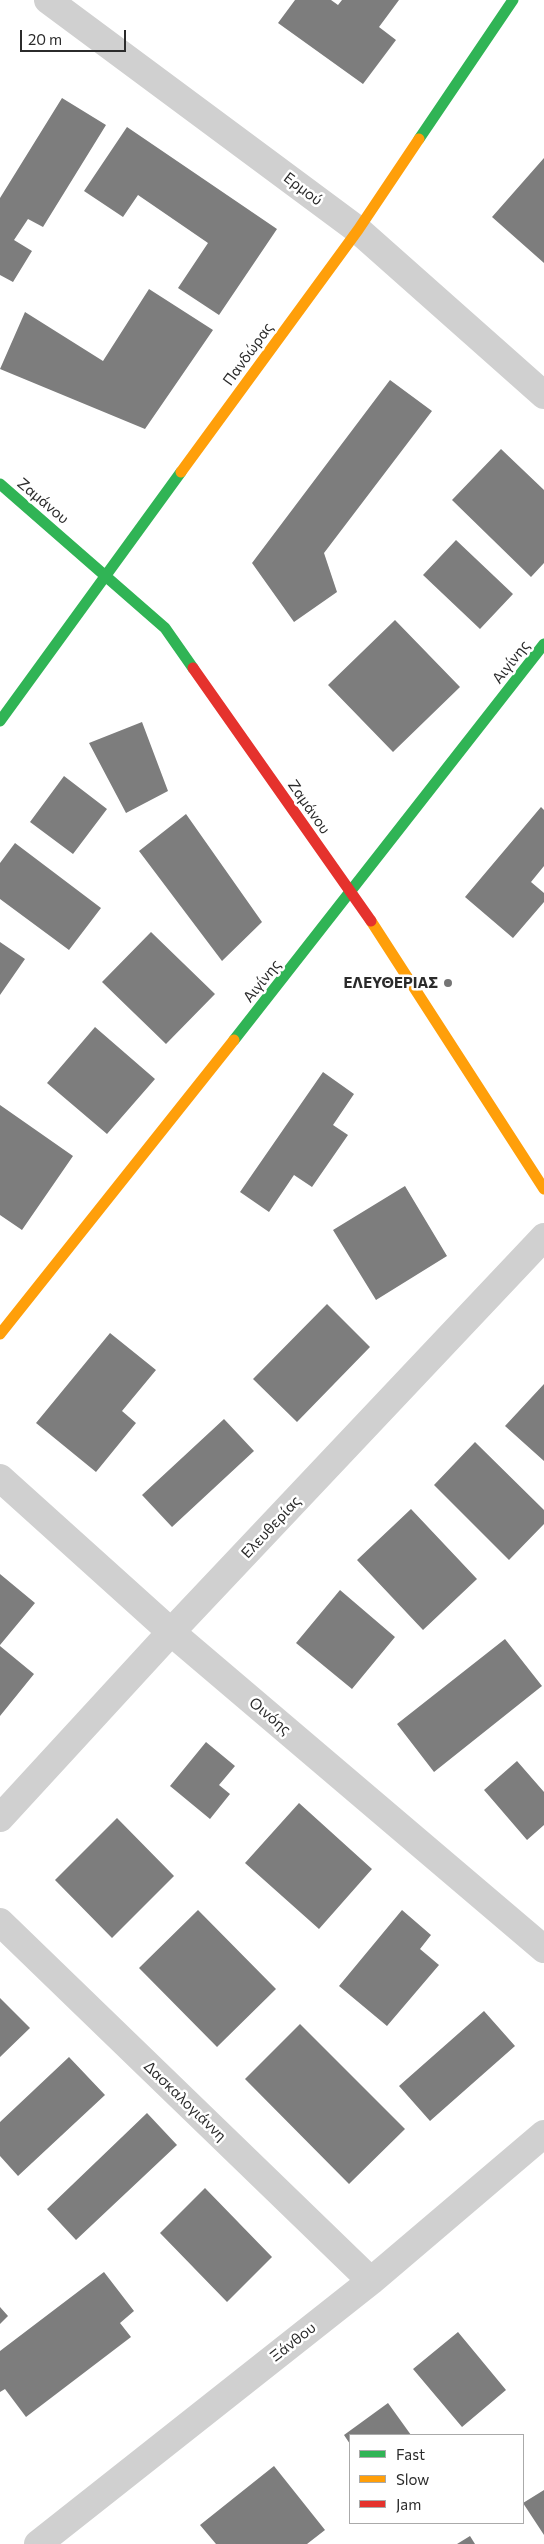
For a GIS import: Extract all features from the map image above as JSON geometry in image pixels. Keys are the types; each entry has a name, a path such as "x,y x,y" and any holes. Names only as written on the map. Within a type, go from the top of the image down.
{"street":[{"name":"Ερμού","path":"48,0 358,230 544,395"},
{"name":"Πανδώρας","path":"0,721 358,230 514,0"},
{"name":"Ζαμάνου","path":"0,484 23,502 165,628 352,892 544,1189"},
{"name":"Αιγίνης","path":"0,1334 352,892 544,644"},
{"name":"Ελευθερίας","path":"0,1818 171,1632 544,1237"},
{"name":"Οινόης","path":"0,1478 171,1632 544,1949"},
{"name":"Δασκαλογιάννη","path":"0,1922 371,2281"},
{"name":"Ξάνθου","path":"38,2544 371,2281 544,2134"}],"building":[{"path":"295,0 331,0 338,5 342,0 399,0 379,27 396,40 363,84 278,23"},
{"path":"62,98 106,125 43,227 28,219 14,240 32,251 13,282 0,275 0,198"},
{"path":"127,127 277,229 219,315 178,288 208,243 138,195 123,217 84,191"},
{"path":"544,158 544,263 492,217"},
{"path":"149,289 213,330 145,429 0,369 25,312 103,361"},
{"path":"390,380 432,411 324,553 337,592 294,622 252,563"},
{"path":"501,449 544,490 544,563 531,577 452,500"},
{"path":"456,540 513,594 480,629 423,575"},
{"path":"395,620 460,687 393,752 328,685"},
{"path":"142,722 168,791 126,813 89,743"},
{"path":"64,776 107,809 73,854 30,822"},
{"path":"541,807 544,810 544,866 531,882 544,893 544,902 513,938 465,897"},
{"path":"186,814 262,922 222,961 139,851"},
{"path":"15,843 101,908 69,950 0,899 0,863"},
{"path":"151,932 215,994 166,1044 102,982"},
{"path":"0,942 25,959 0,995"},
{"path":"95,1027 155,1079 107,1134 47,1083"},
{"path":"323,1072 354,1094 333,1125 348,1135 312,1187 294,1175 269,1212 240,1192"},
{"path":"0,1105 73,1156 22,1230 0,1215"},
{"path":"405,1186 447,1256 376,1300 333,1230"},
{"path":"327,1304 370,1347 297,1422 253,1379"},
{"path":"110,1333 156,1370 122,1411 136,1423 96,1472 36,1423"},
{"path":"544,1384 544,1461 505,1426"},
{"path":"224,1419 254,1451 172,1527 142,1495"},
{"path":"475,1442 544,1510 544,1524 509,1560 434,1485"},
{"path":"411,1509 477,1579 423,1630 357,1560"},
{"path":"0,1574 35,1603 0,1645"},
{"path":"340,1590 395,1637 352,1689 296,1643"},
{"path":"505,1639 542,1686 434,1772 397,1724"},
{"path":"0,1646 34,1674 0,1716"},
{"path":"206,1742 235,1766 219,1785 230,1794 210,1819 170,1786"},
{"path":"517,1761 544,1792 544,1825 527,1840 484,1790"},
{"path":"299,1803 372,1869 319,1929 245,1863"},
{"path":"117,1818 174,1876 112,1938 55,1880"},
{"path":"198,1910 276,1989 217,2047 139,1968"},
{"path":"402,1910 431,1935 420,1949 439,1965 387,2026 339,1986"},
{"path":"0,1998 30,2028 0,2057"},
{"path":"484,2011 515,2046 430,2121 399,2086"},
{"path":"300,2024 405,2129 349,2184 245,2079"},
{"path":"69,2057 105,2095 18,2176 0,2156 0,2122"},
{"path":"147,2113 177,2145 76,2240 47,2209"},
{"path":"205,2188 272,2257 227,2302 160,2233"},
{"path":"104,2272 134,2311 120,2323 131,2337 26,2417 5,2389 0,2392 0,2351"},
{"path":"0,2307 8,2316 0,2324"},
{"path":"458,2332 506,2390 462,2427 413,2369"},
{"path":"388,2403 410,2434 349,2434 349,2442 344,2435"},
{"path":"274,2466 325,2530 307,2544 216,2544 200,2525"},
{"path":"544,2490 544,2535 524,2505 524,2502"},
{"path":"470,2536 475,2544 457,2544"}],"traffic: fast":[{"path":"419,139 513,0"},
{"path":"0,721 181,472"},
{"path":"0,484 165,628 193,668"},
{"path":"234,1040 544,644"}],"traffic: slow":[{"path":"181,472 358,230 419,139"},
{"path":"371,921 544,1189"},
{"path":"0,1334 234,1040"}],"traffic: jam":[{"path":"193,668 371,921"}],"place":[{"name":"ΕΛΕΥΘΕΡΙΑΣ","path":"448,983"}]}
